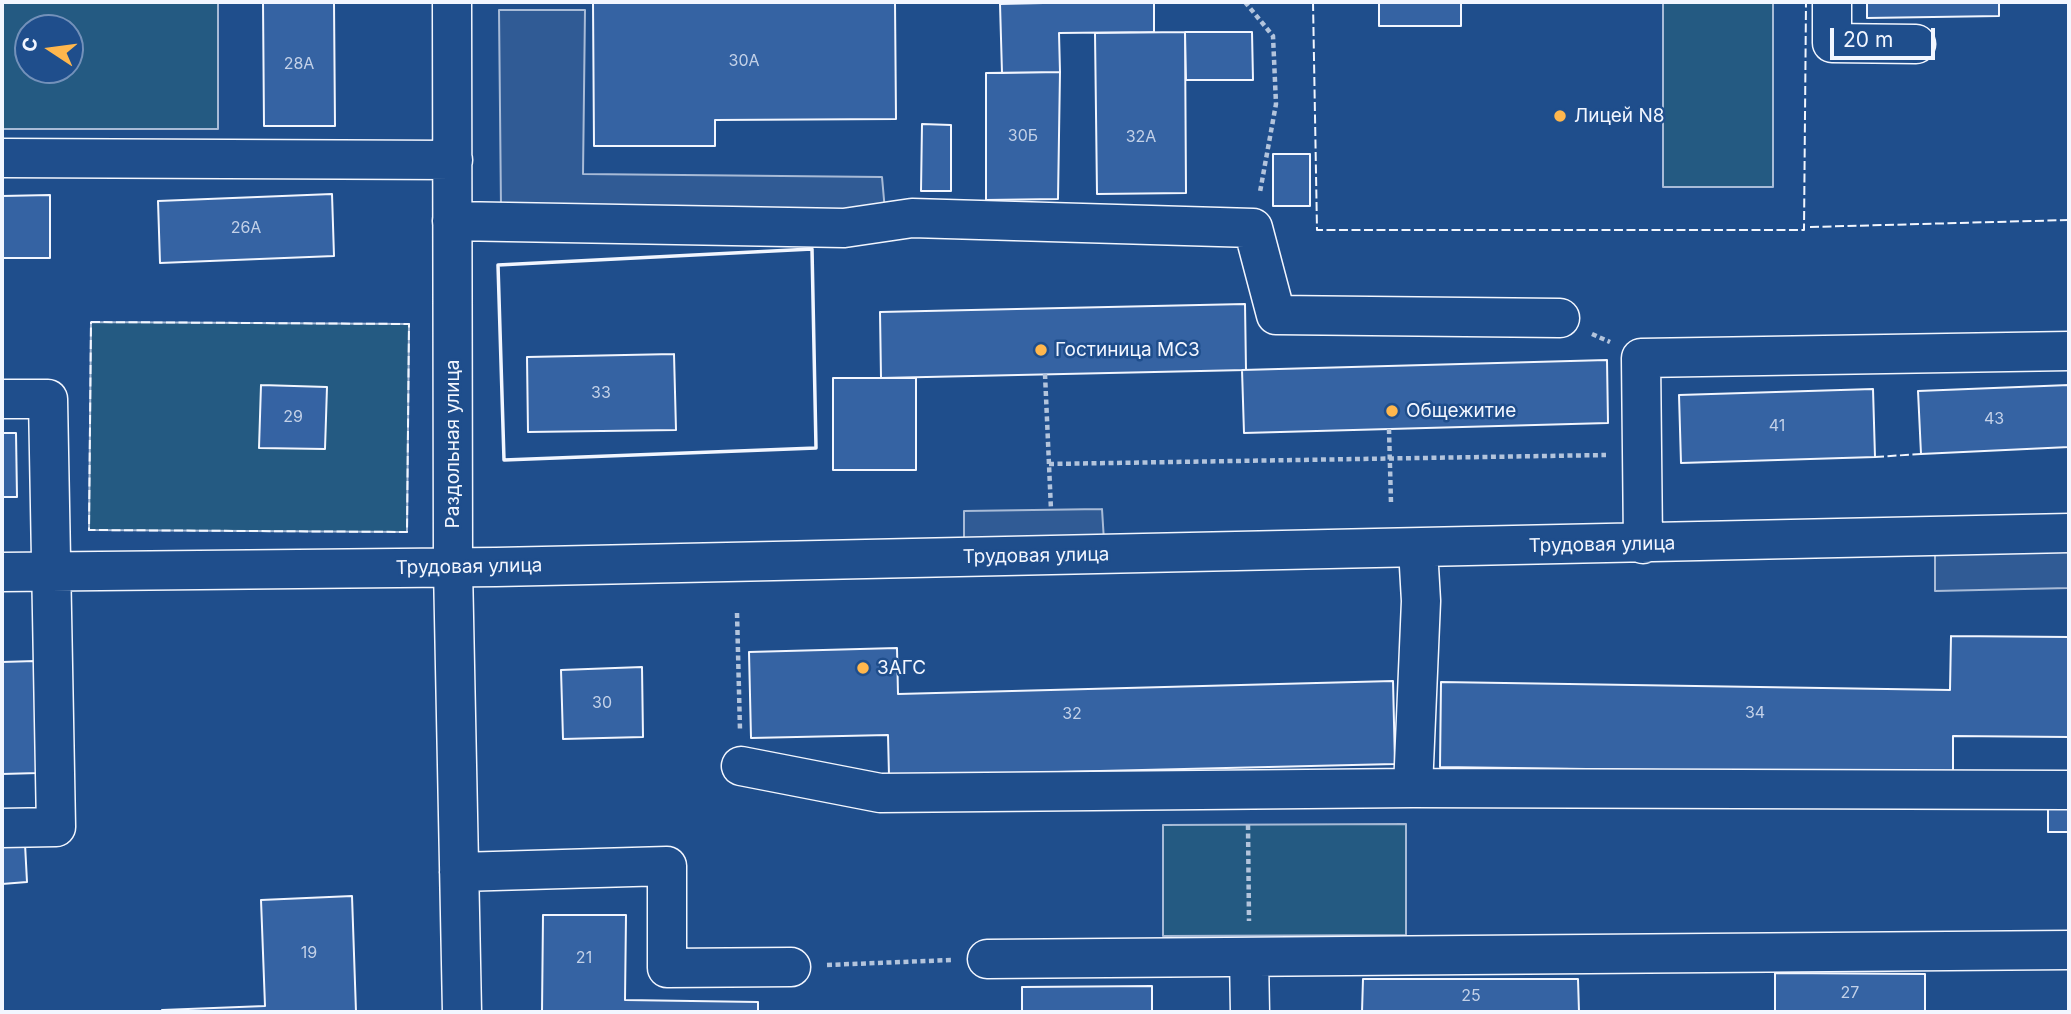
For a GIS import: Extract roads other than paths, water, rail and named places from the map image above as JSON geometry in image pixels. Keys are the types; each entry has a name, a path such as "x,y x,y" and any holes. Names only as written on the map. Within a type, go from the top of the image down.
{"street":[{"name":"Раздольная улица","path":"452,2 453,568 462,1012"},
{"path":"1832,2 1832,43 1916,44"},
{"path":"2,158 453,160"},
{"path":"452,221 844,228 912,218 1253,228 1276,315 1560,318"},
{"path":"1643,544 1641,358 2069,351"},
{"path":"2,399 48,399 56,827 2,828"},
{"name":"Трудовая улица","path":"2,572 453,568 2069,534"},
{"path":"1413,788 1420,601 1418,549"},
{"path":"741,766 880,793 1413,788 2069,790"},
{"path":"459,872 667,866 667,968 791,967"},
{"path":"987,959 2069,950"},
{"path":"1249,957 1250,1012"}],"place":[{"name":"Лицей N8","path":"1560,116"},
{"name":"Гостиница МСЗ","path":"1041,350"},
{"name":"Общежитие","path":"1392,411"},
{"name":"ЗАГС","path":"863,668"}]}
